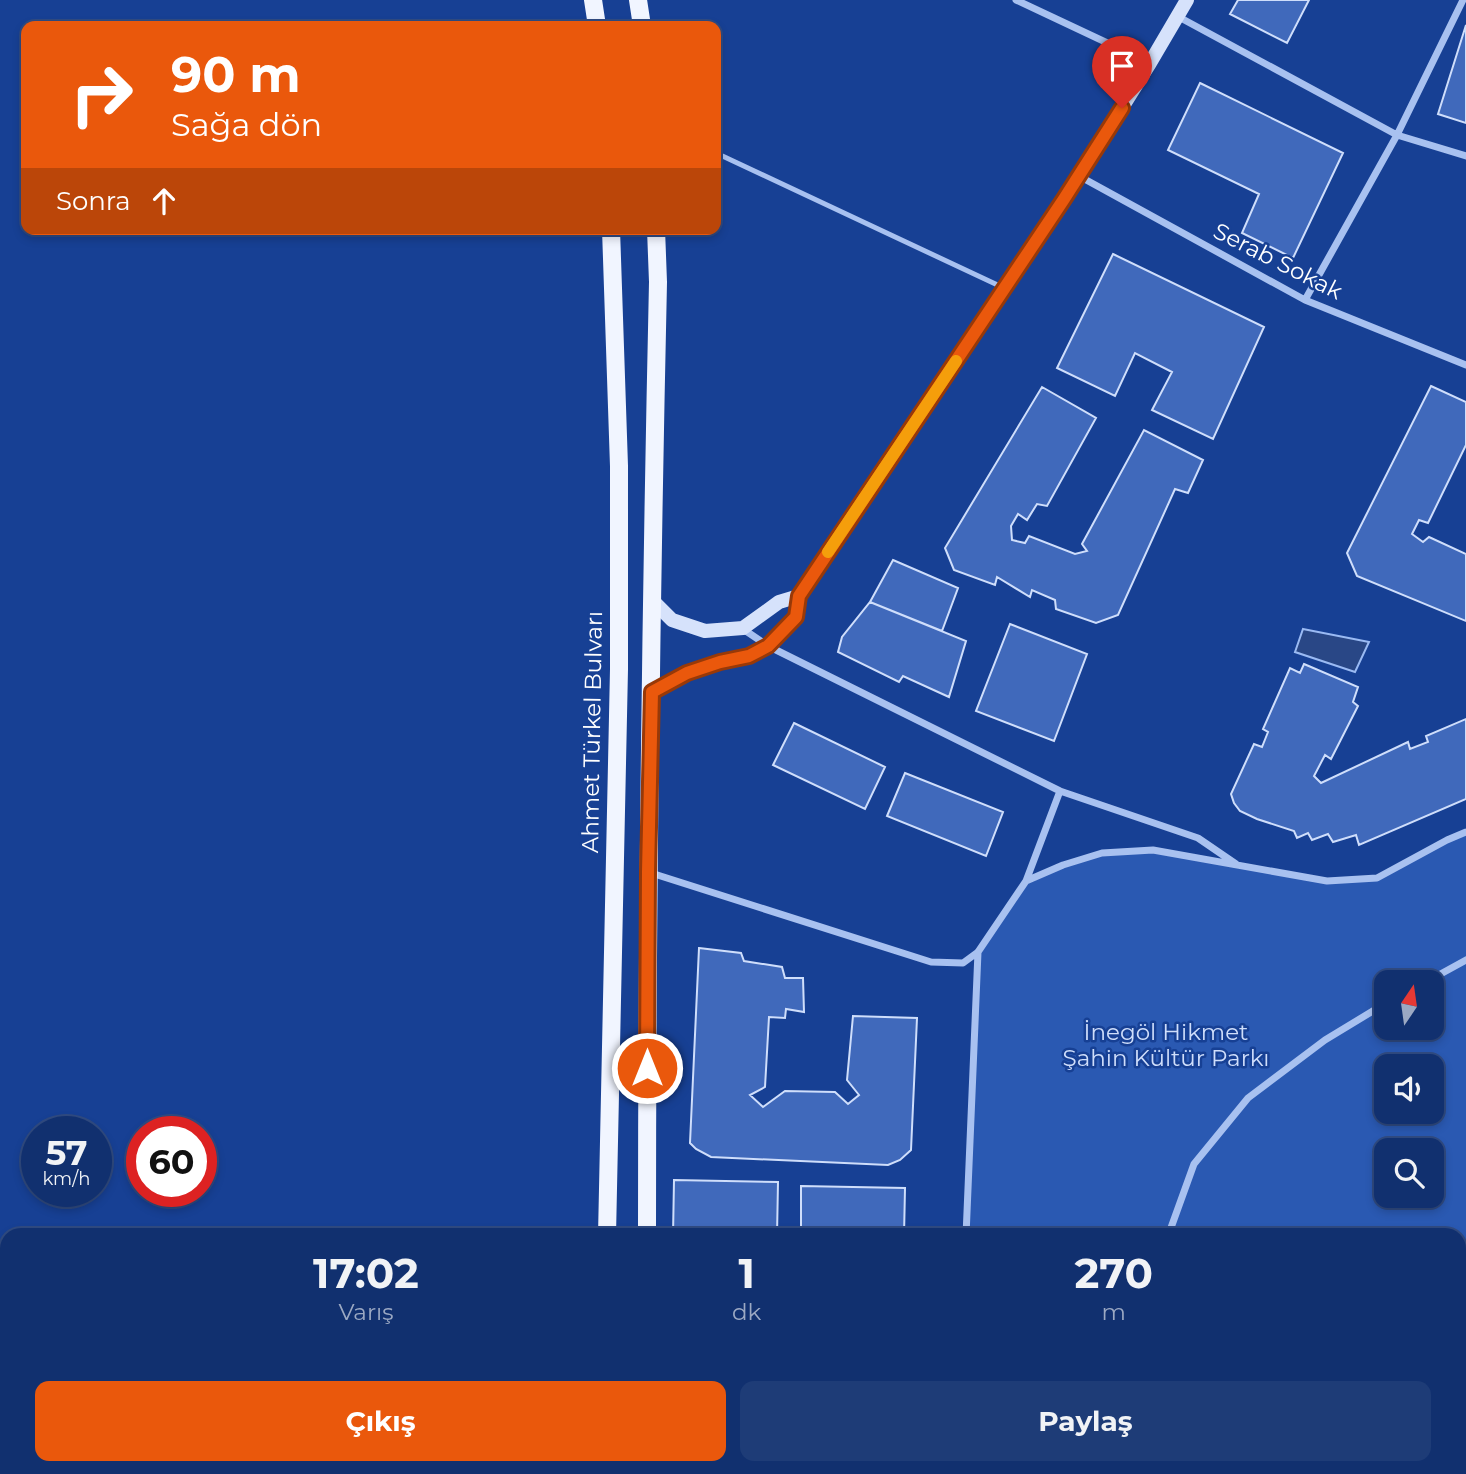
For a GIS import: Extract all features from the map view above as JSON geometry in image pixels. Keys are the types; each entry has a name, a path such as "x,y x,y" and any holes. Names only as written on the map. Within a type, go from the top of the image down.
{"main road":[{"path":"593,0 596,21"},
{"path":"638,0 641,21"},
{"name":"Ahmet Türkel Bulvarı","path":"607,1228 619,655 619,466 611,235"},
{"path":"647,1228 651,599 658,296 656,235"}],"street":[{"path":"1016,0 1150,64"},
{"path":"652,692 687,673 749,656 768,646 796,617 799,596 1079,176 1187,0"},
{"path":"1305,300 1397,135 1463,0"},
{"path":"1177,15 1397,135 1466,156"},
{"name":"Serab Sokak","path":"1079,176 1305,300 1466,365"},
{"path":"651,599 672,620 705,631 743,628 779,602 799,596"},
{"path":"743,628 768,646 1060,791 1198,838 1240,866"},
{"path":"648,872 931,962 962,963 978,952 1026,881 1060,791"},
{"path":"1026,881 1063,865 1102,853 1153,850 1327,881 1377,878 1466,832"},
{"path":"966,1228 978,952"},
{"path":"1444,972 1466,960"},
{"path":"1171,1228 1194,1164 1248,1098 1325,1040 1374,1010"}],"lane":[{"path":"721,155 1004,288"}],"green space":[{"name":"İnegöl Hikmet Şahin Kültür Parkı","path":"1466,832 1466,1228 966,1228 978,952 1026,881 1102,853 1153,850 1327,881 1377,878"}],"shaded area":[{"path":"1303,629 1369,642 1355,672 1295,652"}],"building":[{"path":"1238,0 1309,0 1287,43 1230,14"},
{"path":"1466,25 1466,123 1438,114"},
{"path":"1200,83 1343,153 1293,258 1242,233 1259,194 1168,150"},
{"path":"1113,254 1264,327 1213,439 1152,410 1172,372 1135,353 1115,396 1057,368"},
{"path":"1431,386 1466,402 1466,445 1428,523 1419,520 1412,534 1423,542 1429,537 1466,554 1466,621 1357,576 1347,553"},
{"path":"1042,387 1096,418 1047,506 1037,504 1027,520 1018,514 1011,526 1012,540 1025,543 1029,536 1075,554 1087,551 1082,544 1144,430 1203,460 1188,493 1175,489 1118,615 1096,623 1056,609 1055,600 1032,590 1030,597 997,577 995,585 954,570 945,548"},
{"path":"893,560 958,588 942,631 870,602"},
{"path":"870,602 966,641 949,697 903,676 899,682 838,652 842,637"},
{"path":"1010,624 1087,654 1054,741 976,711"},
{"path":"1304,664 1358,687 1353,702 1358,706 1331,759 1325,755 1314,776 1321,783 1408,742 1410,749 1428,742 1426,736 1466,719 1466,799 1359,845 1356,835 1333,842 1328,834 1312,840 1308,833 1297,838 1294,831 1240,811 1231,794 1254,744 1262,747 1268,732 1263,729 1290,668 1300,673"},
{"path":"794,723 885,767 865,809 773,765"},
{"path":"905,773 1003,812 986,856 887,816"},
{"path":"699,948 741,953 744,961 782,967 785,978 803,978 804,1012 786,1009 785,1018 769,1017 765,1087 750,1095 763,1107 785,1091 835,1092 848,1104 859,1095 847,1080 853,1016 917,1018 911,1150 900,1160 888,1165 711,1157 696,1149 690,1143"},
{"path":"674,1180 778,1182 777,1228 673,1228"},
{"path":"801,1186 905,1188 904,1228 801,1228"}],"slow traffic":[{"path":"828,552 956,361"}],"route":[{"path":"647,1068 652,692 687,673 749,656 768,646 796,617 799,596 1122,108"}]}
